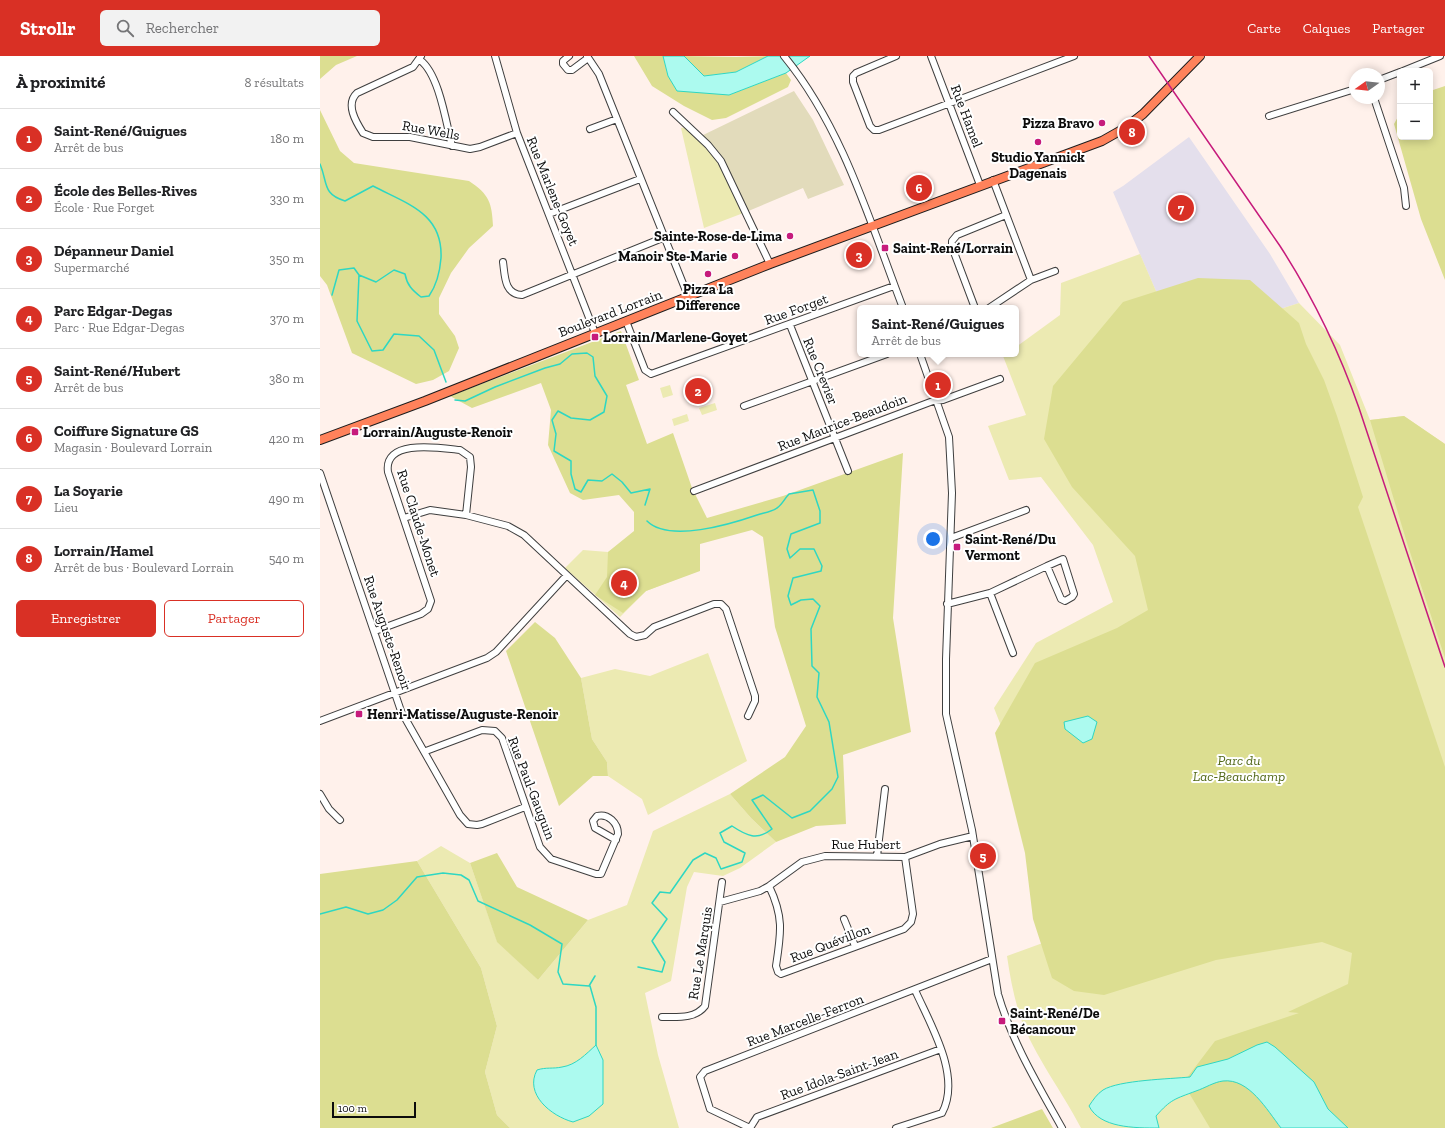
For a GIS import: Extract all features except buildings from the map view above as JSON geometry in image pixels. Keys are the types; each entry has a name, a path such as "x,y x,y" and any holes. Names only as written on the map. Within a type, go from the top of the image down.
{"main road":[{"name":"Boulevard Lorrain","path":"322,441 770,264 993,180 1091,146 1118,132 1143,114 1200,56"}],"street":[{"name":"Rue Marlene-Goyet","path":"495,56 517,133 595,332"},
{"path":"569,56 563,64 568,70 572,70 588,57 599,74 688,296"},
{"path":"784,56 814,98 836,140 852,174 902,305"},
{"path":"896,56 856,73 853,76 853,82 870,126 879,130 1074,56"},
{"name":"Rue Hamel","path":"931,56 980,185"},
{"path":"1411,68 1440,56"},
{"name":"Rue Wells","path":"421,58 413,67 357,93 352,98 352,108 363,133 369,137 404,136 475,149 517,133"},
{"path":"421,58 433,76 452,146"},
{"path":"1385,78 1397,73"},
{"path":"1269,116 1349,91"},
{"path":"1376,104 1404,188 1406,206"},
{"path":"673,112 708,145 720,161 770,264"},
{"path":"590,129 617,119"},
{"path":"549,214 640,179"},
{"path":"993,180 1031,280"},
{"path":"974,305 952,247 952,242 957,235 1006,215"},
{"path":"503,262 509,290 515,294 528,293 573,273 665,237"},
{"path":"994,305 1031,280 1056,271"},
{"name":"Rue Forget","path":"626,321 645,370 651,374 894,286"},
{"name":"Rue Crevier","path":"790,324 848,471"},
{"path":"744,406 879,357"},
{"path":"921,357 947,430 950,444 951,538 946,714 973,836 998,994 1004,1014 1016,1043 1062,1128"},
{"name":"Rue Maurice-Beaudoin","path":"694,491 834,437 933,401 937,401 1000,379"},
{"name":"Rue Claude-Monet","path":"375,630 421,614 430,606 431,596 387,465 392,456 418,446 460,450 470,457 471,467 466,515"},
{"name":"Rue Auguste-Renoir","path":"320,473 404,716 426,751 460,815 468,824 477,825 526,807"},
{"path":"404,518 430,510 466,515 508,526 524,535 630,634 636,637 644,634 654,627 714,604 721,604 724,606 755,696 755,701 748,716"},
{"path":"951,538 1026,510"},
{"path":"948,604 990,593 1047,566 1063,559 1074,594 1072,598 1065,601 1061,599 1047,566"},
{"path":"320,722 487,658 496,652 567,575"},
{"path":"990,593 1013,653"},
{"name":"Rue Paul-Gauguin","path":"426,751 482,730 487,729 495,731 502,738 540,846 551,859 596,874 601,874 616,840"},
{"path":"877,856 885,788"},
{"path":"320,794 329,809 340,820"},
{"path":"605,815 618,826 616,840 595,828 593,821 597,816 605,815"},
{"name":"Rue Hubert","path":"720,902 769,886 802,862 825,856 905,857 940,844 973,836"},
{"name":"Rue Quévillon","path":"769,886 778,904 781,920 776,966 778,972 781,974 904,928 911,922 913,914 905,857"},
{"name":"Rue Le Marquis","path":"662,1016 694,1015 706,1006 722,882"},
{"path":"844,919 856,946"},
{"name":"Rue Marcelle-Ferron","path":"750,1128 710,1109 700,1078 704,1071 992,959"},
{"path":"896,1128 942,1113 946,1106 949,1072 941,1049 915,990"},
{"name":"Rue Idola-Saint-Jean","path":"750,1128 757,1117 941,1049"}],"shaded area":[{"path":"794,91 813,120 844,185 808,199 803,188 746,212 724,168 699,137"},
{"path":"1189,137 1270,254 1299,303 1178,342 1113,192"}],"green space":[{"path":"320,56 357,56 336,65 320,79"},
{"path":"634,56 663,56 668,76 729,95 786,73 791,80 788,87 726,118 712,120 684,106 652,86"},
{"path":"684,56 768,56 736,72 704,76"},
{"path":"1445,86 1445,280 1421,219 1399,140 1433,140 1433,90"},
{"path":"320,110 340,151 354,163 469,181 481,190 488,200 492,211 493,226 469,248 451,273 439,298 439,314 455,336 459,348 449,371 433,380 416,384 352,353 327,285 320,276"},
{"path":"1397,118 1397,135 1394,124"},
{"path":"688,127 714,152 746,212 704,228 681,128"},
{"name":"Parc du Lac-Beauchamp","path":"1140,254 1178,342 1299,303 1340,345 1370,420 1404,416 1445,444 1445,1128 1081,1128 1033,1046 1027,1033 1021,1019 1012,988 1007,956 1081,929 994,708 1036,643 1113,602 1093,545 1041,477 1009,480 988,426 1026,415 1003,357 1019,357 1019,345 1060,315 1061,283"},
{"name":"Parc du Lac-Beauchamp","path":"1198,278 1250,280 1299,323 1306,344 1324,380 1337,416 1363,497 1358,507 1445,767 1445,1128 1210,1128 1183,1083 1215,1041 1299,1013 1288,1012 1348,984 1352,953 1322,942 1216,960 1104,995 1074,991 1052,978 1033,919 1025,853 995,733 1035,663 1117,628 1148,610 1135,556 1072,487 1044,439 1053,386 1123,302"},
{"path":"621,331 639,380 626,385 647,444 673,433 692,488 707,518 783,496 903,453 893,618 911,732 843,755 846,824 816,826 776,842 751,818 730,794 785,757 806,726 775,627 763,537 752,530 700,544 700,571 646,591 623,613 595,595 607,577 608,552 634,531 634,512 619,495 583,500 570,493 548,445 551,410 541,383 472,408 450,396"},
{"path":"670,385 673,395 663,398 660,388"},
{"path":"715,403 717,410 702,415 699,408"},
{"path":"687,414 689,421 674,426 672,419"},
{"path":"1404,416 1445,444 1445,658 1407,543 1370,420"},
{"path":"636,534 695,572 646,591 620,617 565,568 583,550 608,552"},
{"path":"535,622 555,638 581,678 592,739 607,762 608,776 593,776 559,806 506,651"},
{"path":"708,653 747,761 648,815 642,799 608,776 607,762 592,739 581,678 615,669 650,676"},
{"path":"730,794 751,818 776,842 740,868 723,876 694,872 687,887 671,981 645,993 658,1055 679,1128 510,1128 497,1115 485,1072 497,1026 481,968 417,861 441,846 470,863 497,941 538,980 588,920 627,905 653,831"},
{"path":"497,853 517,887 588,920 538,980 497,942 470,863"},
{"path":"417,861 481,968 497,1026 485,1072 497,1115 510,1128 320,1128 320,874"},
{"path":"1042,1109 1053,1128 991,1128"}],"water":[{"path":"663,56 684,56 704,76 736,72 768,56 810,56 786,73 729,95 677,91 668,76"},
{"path":"1088,716 1097,722 1092,739 1083,743 1065,729 1064,722"},
{"path":"1267,1042 1275,1047 1314,1082 1328,1109 1348,1128 1281,1128 1263,1104 1249,1090 1232,1081 1216,1083 1174,1100 1156,1116 1159,1128 1129,1127 1109,1123 1101,1119 1089,1106 1099,1093 1111,1087 1132,1082 1190,1077 1197,1067 1228,1059 1257,1045"},
{"path":"596,1045 603,1060 603,1104 589,1116 573,1122 556,1115 542,1103 537,1095 534,1087 534,1079 537,1070 559,1068 572,1064"}],"waterway":[{"path":"320,164 327,187 333,195 345,201 373,186 410,205 420,212 429,220 436,230 440,243 440,268 436,283 429,296 421,297 415,292 410,287 405,274 394,270 376,282 359,275 354,268 339,270 332,295"},
{"path":"359,275 357,321 372,351 383,350 394,334 419,336 434,350 446,382"},
{"path":"455,400 465,401 495,387 545,368 560,364 572,354 587,353 593,357 595,376 607,396 604,412 590,420 571,418 558,411 552,420 556,434 554,451 571,461 571,474 575,489 581,492 588,480 602,481 612,474 622,482 631,493 650,489 645,505"},
{"path":"638,967 662,972 665,962 652,941 667,919 652,903 660,892 670,893 693,860 705,853 716,858 721,869 742,862 745,853 724,842 720,833 732,826 747,835 752,836 762,835 772,829 752,800 763,795 792,818 810,811 832,789 838,777 829,722 817,697 819,673 812,666 811,629 820,606 813,599 801,600 791,605 788,596 793,578 821,571 822,566 814,549 800,549 790,558 787,549 791,534 820,523 820,511 813,490 789,494 780,505 773,510 717,527 700,530 670,531 657,527 647,521"},
{"path":"320,914 346,907 368,914 383,910 397,900 417,877 443,873 461,875 469,880 478,901 530,925 562,944 558,972 563,984 589,986 595,976"},
{"path":"590,986 596,1007 596,1045"}],"railway":[{"path":"1149,56 1280,246 1314,305 1334,345 1359,408 1445,667"}],"place":[{"name":"Pizza Bravo","path":"1102,123"},
{"name":"Lorrain/Hamel","path":"1132,132"},
{"name":"Studio Yannick Dagenais","path":"1038,142"},
{"name":"Coiffure Signature GS","path":"919,188"},
{"name":"La Soyarie","path":"1181,208"},
{"name":"Sainte-Rose-de-Lima","path":"790,236"},
{"name":"Saint-René/Lorrain","path":"885,248"},
{"name":"Dépanneur Daniel","path":"859,255"},
{"name":"Manoir Ste-Marie","path":"735,256"},
{"name":"Pizza La Difference","path":"708,274"},
{"name":"Lorrain/Marlene-Goyet","path":"595,337"},
{"name":"Saint-René/Guigues","path":"938,385"},
{"name":"École des Belles-Rives","path":"698,391"},
{"name":"Lorrain/Auguste-Renoir","path":"355,432"},
{"name":"Saint-René/Du Vermont","path":"957,547"},
{"name":"Parc Edgar-Degas","path":"624,583"},
{"name":"Henri-Matisse/Auguste-Renoir","path":"359,714"},
{"name":"Saint-René/Hubert","path":"983,856"},
{"name":"Saint-René/De Bécancour","path":"1002,1021"}]}
